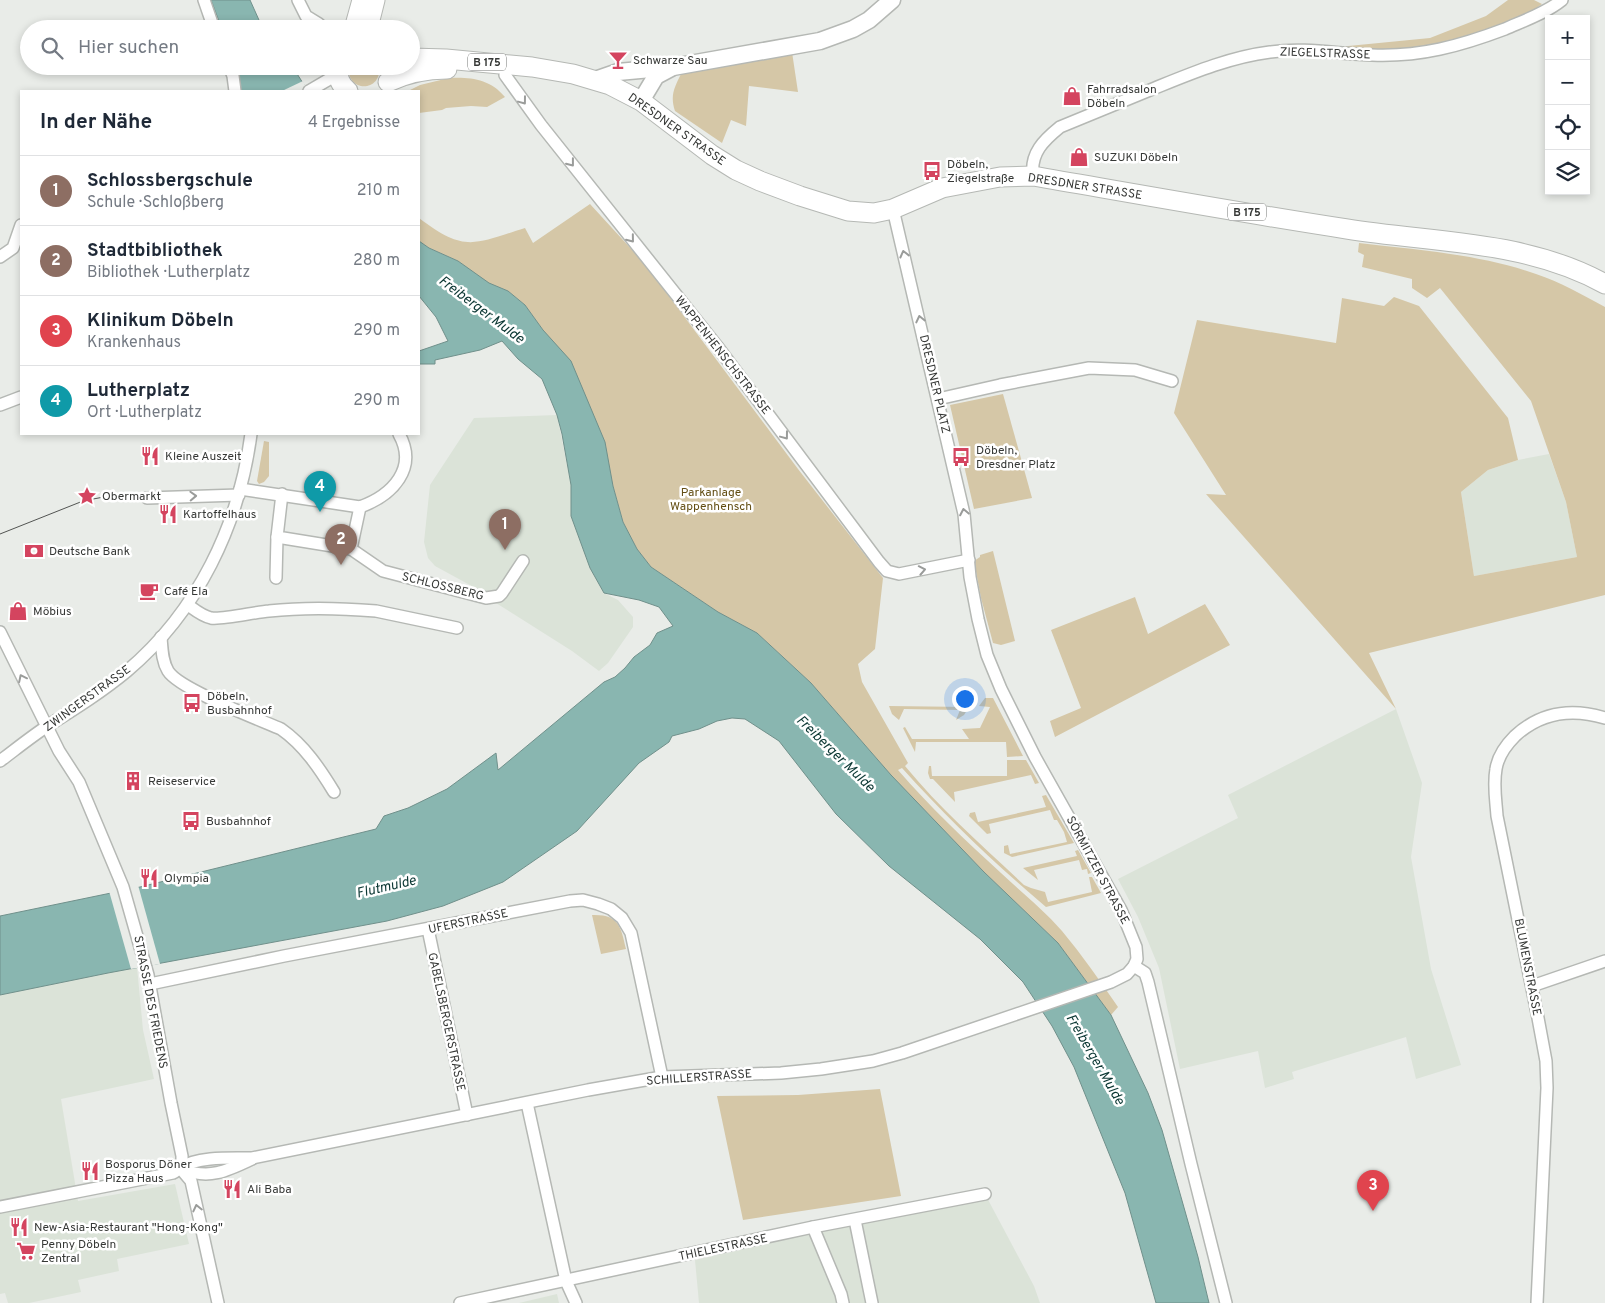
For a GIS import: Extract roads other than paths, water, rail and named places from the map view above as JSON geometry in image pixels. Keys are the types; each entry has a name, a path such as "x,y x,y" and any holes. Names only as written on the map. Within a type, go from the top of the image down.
{"main road":[{"path":"356,20 362,0"},
{"path":"370,20 375,0"},
{"path":"595,80 618,72 673,67 828,38 853,30 869,20 892,0"},
{"name":"B 175","path":"420,58 489,62 532,67 595,80"},
{"path":"641,102 656,76 673,67"},
{"name":"B 175","path":"420,71 432,69 451,70 530,77 559,72"},
{"name":"B 175","path":"386,80 403,75"},
{"name":"DRESDNER STRASSE","path":"595,80 610,85 641,102 712,155 760,181 848,211 874,213 893,209 942,188 1000,177 1032,176 1347,229 1408,238 1462,242 1495,247 1527,254 1573,269 1605,284"}],"street":[{"path":"204,0 211,20"},
{"path":"298,0 306,16 312,20"},
{"name":"ZIEGELSTRASSE","path":"1032,176 1033,160 1039,148 1060,127 1203,68 1242,57 1294,50 1370,55 1415,55 1449,48 1488,36 1526,20 1562,0"},
{"path":"233,75 235,90"},
{"name":"WAPPENHENSCHSTRASSE","path":"505,75 541,125 717,346 887,571 899,574 969,560"},
{"path":"313,90 342,83"},
{"name":"DRESDNER PLATZ","path":"893,209 964,514 969,560"},
{"path":"0,257 13,248 20,228"},
{"path":"938,399 1089,368 1136,370 1172,381"},
{"path":"0,405 20,397"},
{"name":"ZWINGERSTRASSE","path":"0,761 128,670 161,637 188,605 211,566 226,534 240,492 251,435"},
{"path":"147,498 240,492 282,494 360,507 370,504 401,479 406,465 405,444 400,435"},
{"path":"276,578 277,537 282,494"},
{"path":"277,537 351,549 360,507"},
{"name":"SCHLOSSBERG","path":"351,549 383,570 486,598 499,596 502,593 523,561"},
{"name":"SÖRMITZER STRASSE","path":"969,560 970,577 987,655 1001,689 1035,757 1121,910 1136,947 1137,960 1134,966"},
{"path":"188,605 200,614 213,618 297,609 365,610 457,628"},
{"name":"STRASSE DES FRIEDENS","path":"0,632 47,727 79,782 123,887 150,984 182,1156 180,1168 190,1181 218,1303"},
{"path":"161,637 162,655 168,672 183,685 281,729 293,737 319,767 334,792"},
{"name":"BLUMENSTRASSE","path":"1537,1303 1547,1088 1546,1061 1497,816 1495,796 1496,770 1501,752 1507,743 1528,725 1564,712 1590,713 1605,718"},
{"name":"UFERSTRASSE","path":"150,984 583,900 611,909 622,918 631,933 662,1077"},
{"name":"GABELSBERGERSTRASSE","path":"428,929 467,1115"},
{"path":"1532,986 1605,961"},
{"path":"1134,966 1145,973 1148,982 1226,1303"},
{"name":"SCHILLERSTRASSE","path":"180,1168 194,1174 228,1171 252,1158 588,1090 662,1077 821,1069 872,1061 902,1053 1111,982 1127,974 1134,966"},
{"path":"527,1103 566,1281 576,1303"},
{"path":"0,1207 173,1173 180,1168"},
{"name":"THIELESTRASSE","path":"460,1303 814,1228 986,1194"},
{"path":"855,1220 872,1303"},
{"path":"814,1228 843,1303"}],"water":[{"path":"211,0 250,0 259,20 219,20"},
{"path":"239,75 298,75 307,90 241,90"},
{"path":"420,242 429,248 458,261 489,283 508,291 525,305 543,330 571,361 605,442 613,486 623,522 637,549 651,567 718,612 757,633 811,683 891,775 984,872 1058,943 1111,1015 1148,1093 1162,1130 1209,1303 1156,1303 1125,1193 1074,1067 1052,1026 1023,982 980,939 889,866 836,814 779,741 745,719 732,718 717,721 699,729 672,736 669,742 639,763 577,831 503,882 443,906 387,921 0,995 0,916 140,887 376,829 384,816 408,808 447,789 496,753 498,770 604,682 615,677 634,657 650,645 657,633 673,626 659,607 639,600 604,593 590,568 571,516 571,485 562,434 557,415 542,379 518,359 502,341 480,350 435,360 435,364 420,364 420,351 448,341 436,317 420,297"}],"tram line":[{"path":"0,534 83,501 114,495"}],"place":[{"name":"Schwarze Sau","path":"618,60"},
{"name":"Fahrradsalon Döbeln","path":"1072,96"},
{"name":"SUZUKI Döbeln","path":"1079,157"},
{"name":"Döbeln, Ziegelstraße","path":"932,171"},
{"name":"Kleine Auszeit","path":"150,456"},
{"name":"Döbeln, Dresdner Platz","path":"961,457"},
{"name":"Obermarkt","path":"87,496"},
{"name":"Lutherplatz","path":"320,512"},
{"name":"Kartoffelhaus","path":"168,514"},
{"name":"Schlossbergschule","path":"505,550"},
{"name":"Deutsche Bank","path":"34,551"},
{"name":"Stadtbibliothek","path":"341,565"},
{"name":"Café Ela","path":"149,591"},
{"name":"Möbius","path":"18,611"},
{"name":"Döbeln, Busbahnhof","path":"192,703"},
{"name":"Reiseservice","path":"133,781"},
{"name":"Busbahnhof","path":"191,821"},
{"name":"Olympia","path":"149,878"},
{"name":"Bosporus Döner Pizza Haus","path":"90,1171"},
{"name":"Ali Baba","path":"232,1189"},
{"name":"Klinikum Döbeln","path":"1373,1211"},
{"name":"New-Asia-Restaurant \"Hong-Kong\"","path":"19,1227"},
{"name":"Penny Döbeln Zentral","path":"26,1251"}],"water label":[{"name":"Freiberger Mulde","path":"482,309"},
{"name":"Freiberger Mulde","path":"836,753"},
{"name":"Flutmulde","path":"386,886"},
{"name":"Freiberger Mulde","path":"1096,1059"}],"park label":[{"name":"Parkanlage Wappenhensch","path":"711,499"}]}
